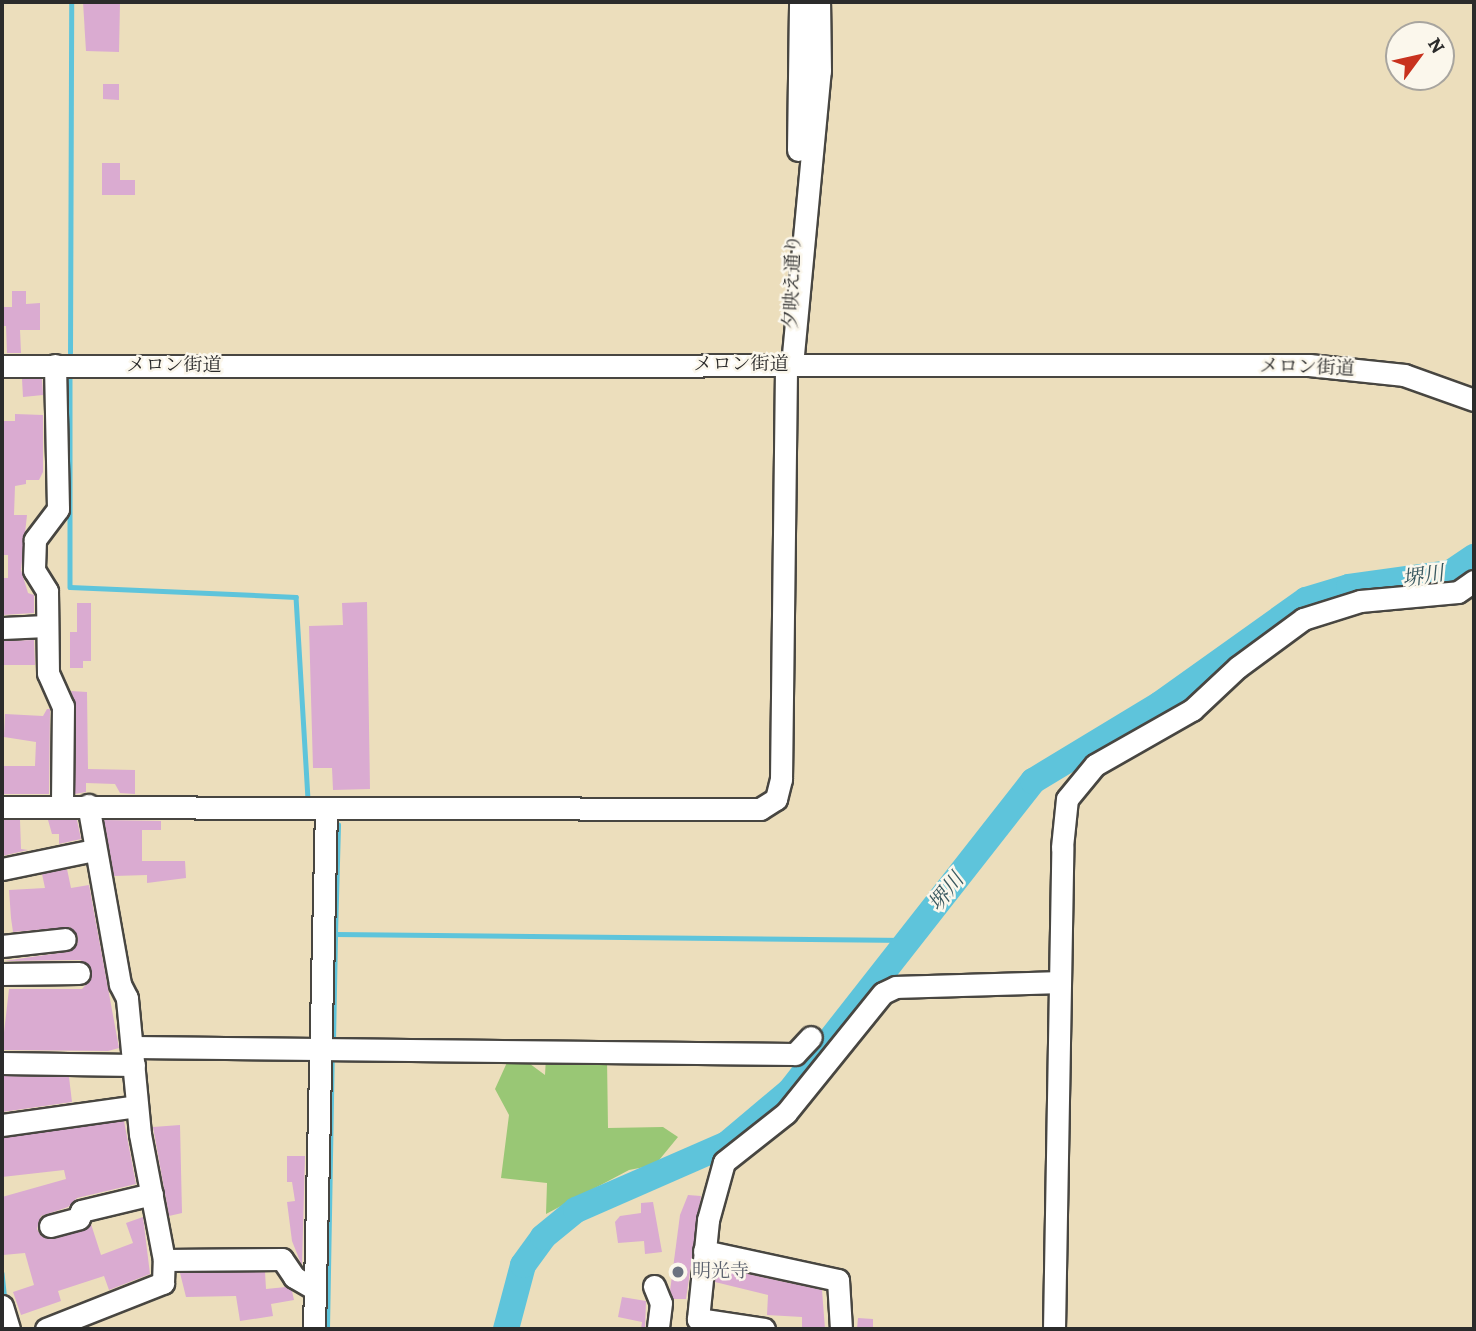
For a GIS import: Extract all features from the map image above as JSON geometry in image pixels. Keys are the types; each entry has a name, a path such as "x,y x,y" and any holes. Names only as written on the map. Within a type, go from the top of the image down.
{"street":[{"name":"夕映え通り","path":"789,365 800,2"},
{"name":"夕映え通り","path":"789,365 820,71 819,2"},
{"path":"55,365 58,509 35,540 34,570 47,591 48,673 64,706 62,806"},
{"path":"2,807 88,805 760,809 776,799 781,779 789,365"},
{"name":"メロン街道","path":"2,366 1309,365 1404,374 1474,400"},
{"path":"1054,1329 1064,818 1067,799 1085,773 1192,710 1238,667 1303,619 1360,601 1458,592 1474,582"},
{"path":"2,628 46,626"},
{"path":"46,1329 163,1283 164,1260 137,1106 133,1056 106,891 94,850 88,805"},
{"path":"314,1329 326,808"},
{"path":"2,869 94,850"},
{"path":"2,946 65,939"},
{"path":"2,974 79,973"},
{"path":"698,1316 704,1251 724,1162 786,1113 883,993 896,987 1060,982"},
{"path":"2,1063 319,1048 795,1054 811,1038"},
{"path":"2,1125 137,1106"},
{"path":"50,1226 79,1218 81,1210 152,1194"},
{"path":"704,1251 838,1280 841,1329"},
{"path":"164,1260 282,1259 294,1277 315,1289"},
{"path":"658,1329 657,1295 698,1316 764,1329"}],"green space":[{"path":"546,1057 607,1058 608,1128 663,1127 678,1137 655,1165 629,1170 546,1214 547,1183 501,1178 509,1115 495,1089 509,1058 522,1058 545,1075"}],"building":[{"path":"83,2 120,2 119,52 86,51"},
{"path":"103,84 119,84 119,100 103,99"},
{"path":"102,163 120,163 120,180 135,180 135,195 102,195"},
{"path":"12,291 26,291 26,304 40,303 40,330 20,330 21,353 7,353 6,326 2,326 2,307 12,307"},
{"path":"22,379 42,379 43,395 23,397"},
{"path":"15,414 43,415 43,472 39,480 26,480 26,484 15,486 14,515 27,515 21,570 28,593 34,595 34,613 2,615 2,578 8,578 8,555 2,555 2,421 15,421"},
{"path":"367,602 370,789 333,790 332,768 313,768 309,626 343,625 342,603"},
{"path":"77,603 91,603 91,661 83,661 83,668 70,668 70,632 77,632"},
{"path":"34,640 35,665 2,665 2,641"},
{"path":"71,691 87,692 88,769 135,770 135,794 120,793 115,784 86,783 86,792 75,794 76,706"},
{"path":"47,709 50,709 49,794 2,794 2,766 35,766 36,742 4,737 5,714 43,716"},
{"path":"2,820 20,820 21,849 28,850 2,856"},
{"path":"48,820 77,820 81,839 59,844 59,834 52,834"},
{"path":"104,820 161,821 161,830 142,830 142,861 185,861 186,878 147,883 147,875 114,876"},
{"path":"67,869 71,888 89,885 119,1048 108,1051 2,1050 9,989 82,989 91,979 90,966 80,960 4,961 66,952 77,945 78,937 70,927 13,932 11,918 9,890 45,888 42,874"},
{"path":"2,1076 69,1077 72,1102 2,1112"},
{"path":"124,1121 136,1184 77,1198 68,1207 41,1216 37,1229 41,1236 53,1239 82,1231 91,1224 101,1255 133,1243 126,1223 143,1217 150,1274 109,1290 104,1276 58,1291 61,1301 21,1315 13,1292 34,1285 25,1253 3,1255 2,1197 66,1179 64,1170 2,1177 2,1138"},
{"path":"180,1125 182,1213 169,1216 153,1127"},
{"path":"287,1156 305,1156 302,1266 292,1241 287,1202 295,1201 292,1182 287,1182"},
{"path":"688,1195 701,1196 686,1299 673,1299 670,1291 680,1215"},
{"path":"653,1202 662,1252 645,1254 644,1241 618,1243 615,1222 620,1216 641,1213 641,1203"},
{"path":"716,1267 822,1290 825,1329 802,1329 802,1317 767,1315 768,1295 715,1282"},
{"path":"265,1272 266,1289 286,1287 292,1291 294,1300 271,1304 273,1316 240,1321 236,1296 186,1297 180,1273"},
{"path":"622,1297 646,1301 645,1329 641,1329 642,1322 618,1317"},
{"path":"858,1318 873,1319 873,1329 857,1329"}],"waterway":[{"path":"70,353 71,2"},
{"path":"70,378 70,587 296,597 308,801"},
{"name":"堺川","path":"506,1329 523,1265 543,1237 576,1210 727,1144 790,1091 1033,781 1160,704 1306,600 1349,587 1450,573 1474,557"},
{"path":"335,934 338,825"},
{"path":"333,1041 335,934 907,940"},
{"path":"327,1329 332,1054"},
{"path":"2,1273 5,1302"}],"place":[{"name":"明光寺","path":"678,1272"}]}
